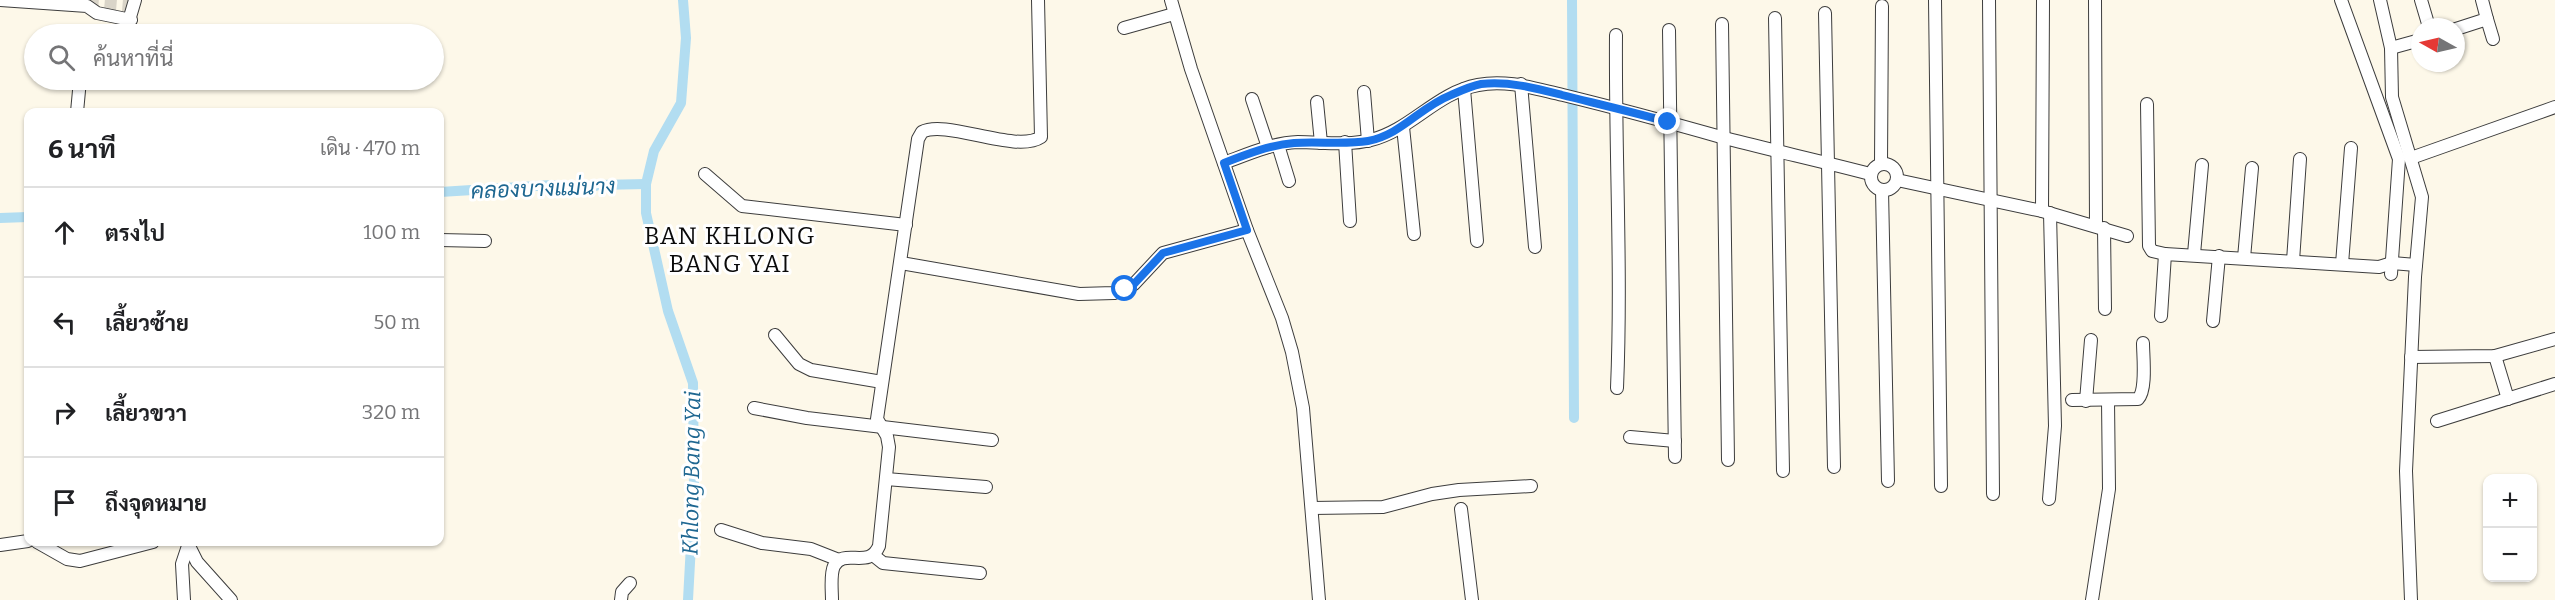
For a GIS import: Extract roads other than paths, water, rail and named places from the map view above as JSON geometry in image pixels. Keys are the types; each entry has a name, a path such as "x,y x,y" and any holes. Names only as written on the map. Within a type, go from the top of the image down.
{"street":[{"path":"0,0 87,6 97,13 131,20"},
{"path":"129,24 135,0"},
{"path":"873,555 879,546 889,447 887,436 877,419 918,139 922,132 934,128 994,138 1032,141 1041,137 1038,0"},
{"path":"1171,0 1191,69 1247,230 1282,318 1292,352 1303,408 1319,600"},
{"path":"1935,0 1941,486"},
{"path":"1989,0 1993,494"},
{"path":"2043,0 2046,212 2055,426 2049,499"},
{"path":"2095,0 2099,227 2105,309"},
{"path":"2341,0 2399,159 2387,268"},
{"path":"2380,0 2391,48 2392,97 2422,197 2406,471 2411,600"},
{"path":"2421,0 2426,18"},
{"path":"2482,0 2493,39"},
{"path":"1881,163 1882,6"},
{"path":"1825,13 1834,467"},
{"path":"1124,28 1174,14"},
{"path":"1775,18 1783,471"},
{"path":"2465,26 2487,20"},
{"path":"1722,24 1728,460"},
{"path":"1669,30 1668,122 1675,458"},
{"path":"1616,35 1615,106 1620,318 1617,388"},
{"path":"2391,48 2411,42"},
{"path":"1224,163 1273,146 1368,141 1403,127 1428,107 1464,89 1488,84 1521,84 1615,106 1723,137 1870,174"},
{"path":"1521,84 1535,247"},
{"path":"1464,89 1478,241"},
{"path":"77,108 79,90"},
{"path":"1365,92 1368,141"},
{"path":"1252,99 1289,181"},
{"path":"1317,102 1321,143"},
{"path":"2147,104 2149,246 2152,251 2165,254 2342,264 2416,271"},
{"path":"2411,158 2555,107"},
{"path":"1403,127 1414,234"},
{"path":"1345,142 1350,221"},
{"path":"2342,264 2351,148"},
{"path":"2293,261 2300,159"},
{"path":"1881,163 1891,166 1897,174 1897,180 1891,188 1882,190 1872,184 1870,174 1876,165 1881,163"},
{"path":"2194,255 2202,165"},
{"path":"2244,258 2252,168"},
{"path":"705,174 742,206 906,225"},
{"path":"1897,180 1989,198 2127,236"},
{"path":"1882,190 1888,481"},
{"path":"901,263 1079,294 1114,293 1134,284 1163,253 1247,230"},
{"path":"444,240 485,241"},
{"path":"2161,316 2165,254"},
{"path":"2213,321 2219,256"},
{"path":"775,335 799,364 811,370 882,382"},
{"path":"2411,357 2495,356 2555,339"},
{"path":"2086,400 2091,340"},
{"path":"2072,400 2133,400 2141,396 2143,343"},
{"path":"2495,356 2508,399"},
{"path":"2437,421 2555,384"},
{"path":"2092,600 2109,489 2108,401"},
{"path":"754,408 807,418 880,425 992,441"},
{"path":"1630,437 1675,441"},
{"path":"886,479 986,488"},
{"path":"1312,508 1383,507 1441,493 1531,486"},
{"path":"1461,509 1472,600"},
{"path":"721,530 762,543 811,549 839,560 873,555 884,563 980,573"},
{"path":"0,545 24,542"},
{"path":"44,546 67,560 80,561 138,546"},
{"path":"184,600 182,564 187,546"},
{"path":"189,546 210,578 231,600"},
{"path":"832,600 833,571 839,560"},
{"path":"621,600 622,591 630,583"}],"waterway":[{"name":"Khlong Bang Yai","path":"683,0 686,38 681,103 654,151 646,184 646,213 668,311 693,383 694,489 688,600"},
{"path":"1572,0 1574,418"},
{"name":"คลองบางแม่นาง","path":"444,192 552,185 581,190 599,185 646,184"},
{"name":"คลองบางแม่นาง","path":"0,218 24,217"}],"tunnel":[{"path":"87,6 98,3 134,6"}],"district":[{"name":"BAN KHLONG BANG YAI","path":"730,250"}]}
